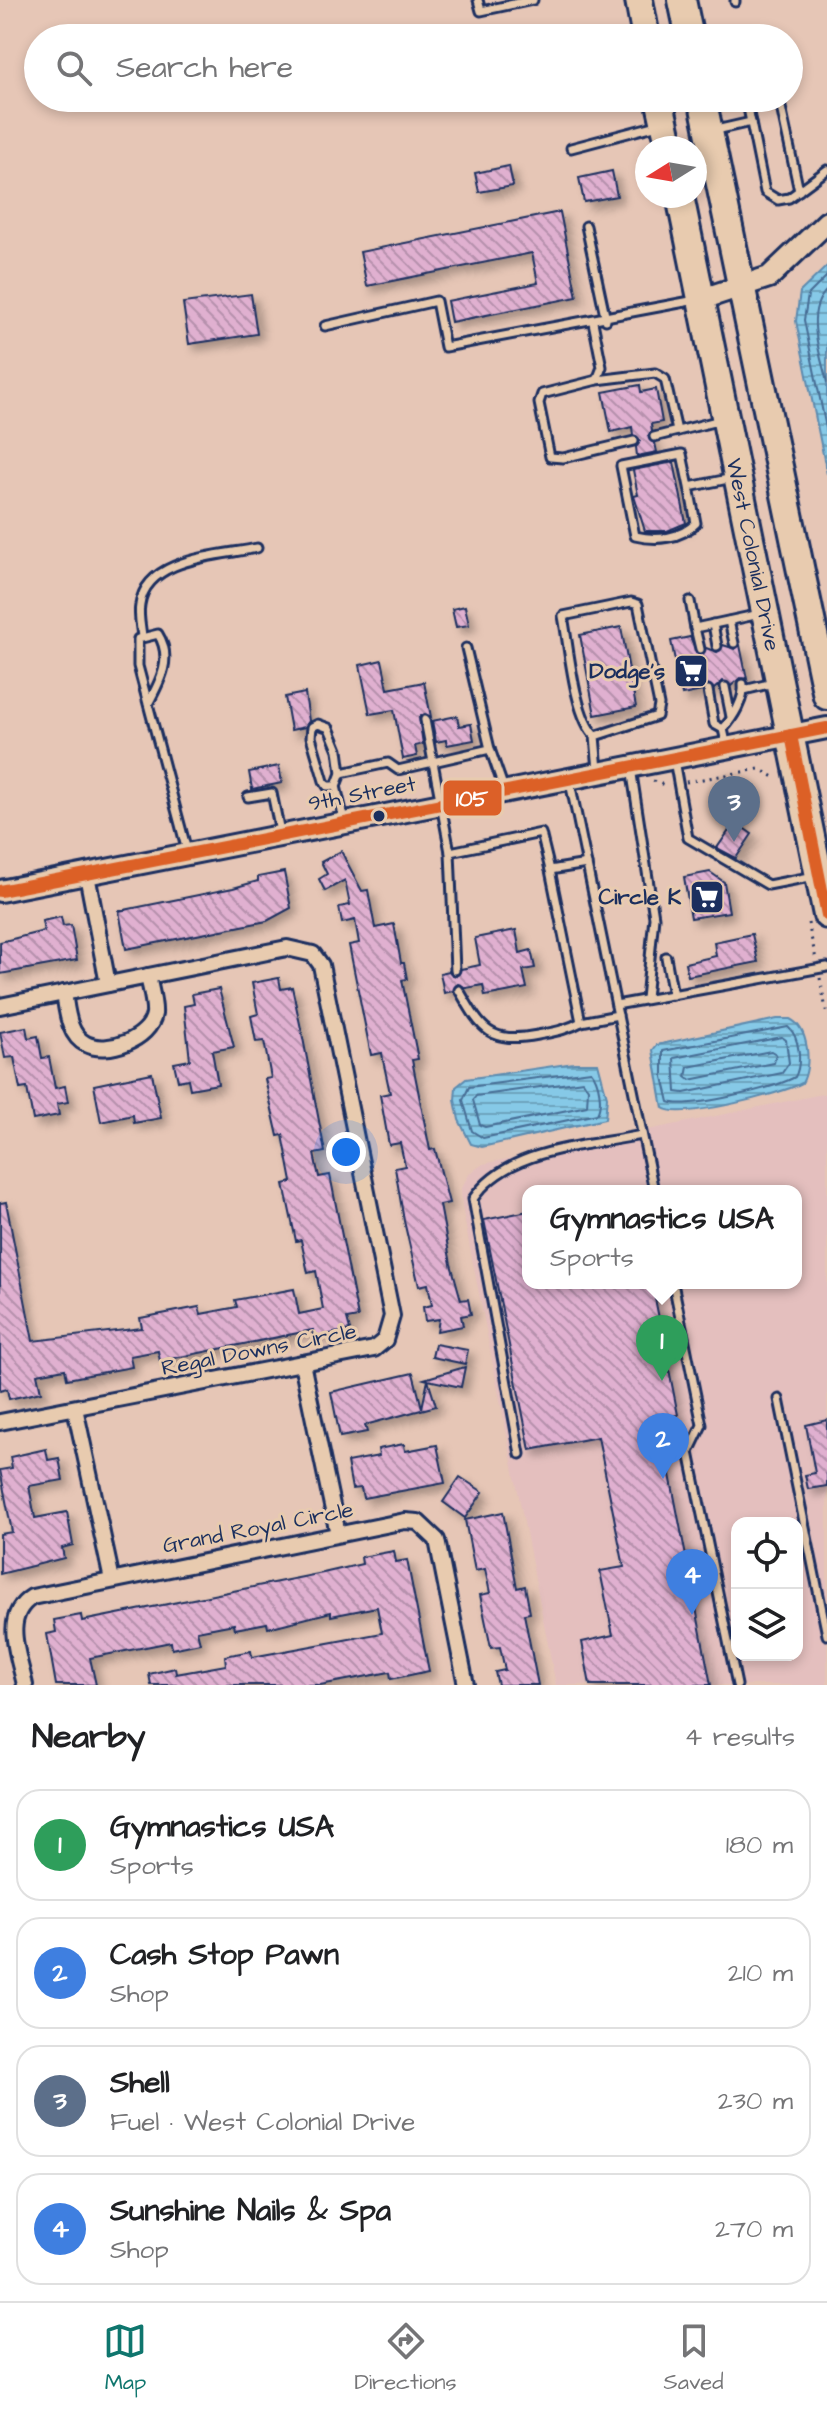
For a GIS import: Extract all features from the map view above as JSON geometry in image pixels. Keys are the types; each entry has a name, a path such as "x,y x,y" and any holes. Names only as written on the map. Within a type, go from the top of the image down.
{"highway":[{"path":"639,0 643,24"},
{"path":"682,0 687,24"},
{"name":"West Colonial Drive","path":"705,112 827,696"},
{"name":"West Colonial Drive","path":"683,208 819,875 818,918"}],"street":[{"path":"702,299 769,277 827,222"},
{"name":"9th Street","path":"0,891 673,758 725,738 791,735 827,728"},
{"path":"87,875 108,984"},
{"name":"Regal Downs Circle","path":"0,1006 287,948 313,954 321,965 392,1316 385,1340 374,1349 0,1422"},
{"path":"64,993 74,1034 86,1045 100,1047 138,1039 147,1030 154,1014 148,976"},
{"path":"302,1363 338,1534"},
{"path":"75,1408 112,1580"},
{"name":"Grand Royal Circle","path":"25,1685 14,1629 15,1613 22,1603 32,1597 405,1521 418,1522 429,1529 437,1540 466,1685"}],"lane":[{"path":"478,0 481,11 533,0"},
{"path":"749,112 765,192 778,200 799,191 827,170"},
{"path":"782,112 799,191"},
{"path":"710,131 751,122"},
{"path":"571,148 664,123"},
{"path":"586,226 606,320"},
{"path":"325,326 436,301 445,347 606,320 702,299"},
{"path":"593,322 602,367 597,380"},
{"path":"634,441 563,458 550,457 539,403 542,394 597,380 655,373 665,379 677,431"},
{"path":"654,437 727,418"},
{"path":"682,454 689,487 696,523 687,533 651,540 635,536 621,466 682,454"},
{"path":"689,487 739,477"},
{"path":"142,637 140,605 148,583 171,567 257,548"},
{"path":"690,601 700,649"},
{"path":"595,736 657,716 659,705 638,604 631,602 563,616 577,693 587,728 595,736 598,772"},
{"path":"695,628 767,613"},
{"path":"729,621 734,643"},
{"path":"713,624 717,646"},
{"path":"148,704 163,676 166,647 158,634 138,639 138,666 148,704 188,853"},
{"path":"466,648 490,749 504,790"},
{"path":"725,738 743,687 781,681"},
{"path":"725,687 731,719"},
{"path":"708,690 714,724 725,738"},
{"path":"425,720 450,852 455,970"},
{"path":"336,786 327,786 324,781 311,737 312,727 318,724 329,728 338,750 341,773 336,786 344,822"},
{"path":"341,773 388,763 398,770 490,749"},
{"path":"673,758 688,838 768,885 819,875"},
{"path":"630,766 654,917 646,999"},
{"path":"570,777 653,1185"},
{"path":"248,797 272,793 280,835"},
{"path":"450,852 541,833 581,1022"},
{"path":"550,870 587,864"},
{"path":"666,957 673,995"},
{"path":"616,1005 827,967"},
{"path":"459,990 475,1018 499,1038 511,1040 569,1029 581,1022 618,1015"},
{"path":"520,1454 473,1199 485,1182 515,1161 642,1135"},
{"path":"674,1289 702,1425 689,1452 737,1685"},
{"path":"779,1399 827,1635"}],"path":[{"path":"653,781 663,787 759,769 772,773 781,784"},
{"path":"818,918 818,969 827,1015"}],"shaded area":[{"path":"827,1093 827,1685 556,1685 462,1207 461,1188 470,1173 483,1164"}],"water":[{"path":"827,266 827,474 796,321 800,292"},
{"path":"777,1019 790,1019 805,1039 808,1058 802,1083 753,1099 709,1108 673,1111 663,1108 653,1050 657,1045"},
{"path":"574,1063 598,1063 607,1097 605,1119 482,1147 471,1144 459,1120 455,1100 456,1087 466,1079"}],"building":[{"path":"509,166 513,186 479,192 475,173"},
{"path":"612,171 617,196 584,202 579,178"},
{"path":"560,212 577,297 451,322 447,301 538,283 532,253 367,286 360,252"},
{"path":"251,294 257,334 189,344 183,303"},
{"path":"640,385 641,392 656,389 662,422 651,424 652,431 648,436 655,443 657,452 637,456 636,447 640,440 633,435 632,427 611,432 603,392"},
{"path":"674,462 686,523 667,531 645,531 634,496 638,495 633,470"},
{"path":"465,606 469,625 456,627 452,609"},
{"path":"621,627 636,707 595,715 580,635"},
{"path":"690,637 699,655 706,648 717,652 723,645 735,649 740,645 747,679 740,678 731,686 723,681 714,689 706,684 702,691 682,695 671,641"},
{"path":"382,660 388,689 424,682 431,717 425,714 419,717 423,744 415,746 417,756 403,759 394,710 370,714 360,665"},
{"path":"305,693 309,721 305,727 291,730 285,697"},
{"path":"457,716 459,726 471,724 474,740 447,745 446,740 436,742 432,721"},
{"path":"279,766 282,783 252,789 249,772"},
{"path":"735,822 752,834 736,858 717,848"},
{"path":"341,851 362,891 368,890 375,928 394,924 407,979 402,980 418,1059 412,1060 430,1150 435,1149 449,1203 440,1205 451,1264 461,1300 468,1299 471,1314 461,1316 463,1326 437,1331 439,1319 425,1321 423,1307 432,1305 428,1284 419,1286 395,1168 405,1166 400,1143 389,1145 380,1095 390,1093 382,1053 371,1055 349,945 359,943 355,920 342,923 339,907 350,905 345,880 325,891 319,879 327,874 321,862"},
{"path":"284,872 291,908 267,921 126,949 119,911 233,888 258,881 258,877"},
{"name":"Circle K","path":"710,872 724,882 729,912 691,918 684,877"},
{"path":"61,917 63,926 71,925 77,960 0,974 0,942 44,931 42,921"},
{"path":"516,930 520,953 531,950 535,968 523,970 527,988 485,996 483,985 466,988 458,984 453,991 444,993 440,973 449,971 456,976 461,969 480,965 475,938"},
{"path":"752,934 758,962 688,976 685,963 716,956 714,942"},
{"path":"279,978 281,989 292,987 303,1038 325,1152 314,1154 319,1177 330,1175 358,1317 347,1319 350,1330 315,1337 313,1330 160,1361 158,1351 130,1356 132,1367 67,1379 65,1369 37,1374 41,1392 9,1399 7,1389 0,1391 0,1203 6,1202 33,1341 142,1328 140,1318 199,1307 201,1314 237,1307 235,1300 294,1289 299,1314 323,1309 316,1271 308,1273 301,1240 296,1241 284,1184 292,1182 283,1135 278,1136 265,1079 271,1078 264,1041 256,1042 251,1016 258,1014 252,983"},
{"path":"219,989 234,1047 212,1051 218,1084 190,1089 188,1079 178,1081 174,1063 190,1060 184,1006 194,1004 192,994"},
{"path":"26,1027 28,1038 38,1036 42,1058 49,1057 55,1088 65,1086 68,1102 57,1104 59,1115 33,1120 27,1088 20,1089 14,1057 5,1058 0,1032"},
{"path":"152,1073 161,1118 134,1123 133,1115 101,1122 94,1085"},
{"path":"522,1212 522,1289 653,1289 678,1415 659,1418 711,1685 590,1685 582,1642 613,1635 600,1571 624,1567 598,1437 530,1450 484,1220"},
{"path":"435,1344 468,1350 465,1364 432,1357"},
{"path":"465,1367 461,1387 424,1379"},
{"path":"413,1373 422,1408 428,1380 436,1406 365,1425 367,1432 340,1437 331,1392"},
{"path":"827,1420 827,1486 808,1489 805,1475 815,1473 806,1425"},
{"path":"404,1444 405,1451 437,1445 445,1483 363,1498 361,1488 352,1489 347,1462 379,1456 378,1449"},
{"path":"46,1449 48,1460 59,1458 63,1480 29,1486 35,1518 67,1512 73,1545 62,1548 64,1558 0,1574 0,1534 12,1532 0,1470 12,1468 10,1457"},
{"path":"460,1477 483,1492 465,1518 443,1502"},
{"path":"503,1512 517,1588 525,1586 530,1613 524,1614 538,1685 498,1685 495,1672 505,1670 500,1647 491,1648 480,1595 490,1593 485,1569 475,1571 465,1520"},
{"path":"394,1551 396,1562 407,1560 429,1671 391,1679 390,1672 320,1685 151,1685 149,1674 175,1668 176,1674 226,1665 225,1656 251,1651 252,1657 382,1633 377,1607 331,1616 331,1612 268,1628 267,1623 235,1629 234,1624 197,1631 200,1643 172,1649 171,1642 90,1658 96,1685 56,1685 47,1634 56,1632 54,1620 81,1615 82,1621 323,1573 362,1564 361,1557"}],"transit line":[{"name":"105","path":"0,891 827,728"},
{"name":"105","path":"791,735 827,915"}],"place":[{"name":"Dodge's","path":"691,671"},
{"name":"Shell","path":"734,842"},
{"name":"Circle K","path":"707,897"},
{"name":"Gymnastics USA","path":"662,1381"},
{"name":"Cash Stop Pawn","path":"663,1479"},
{"name":"Sunshine Nails & Spa","path":"692,1615"}]}
